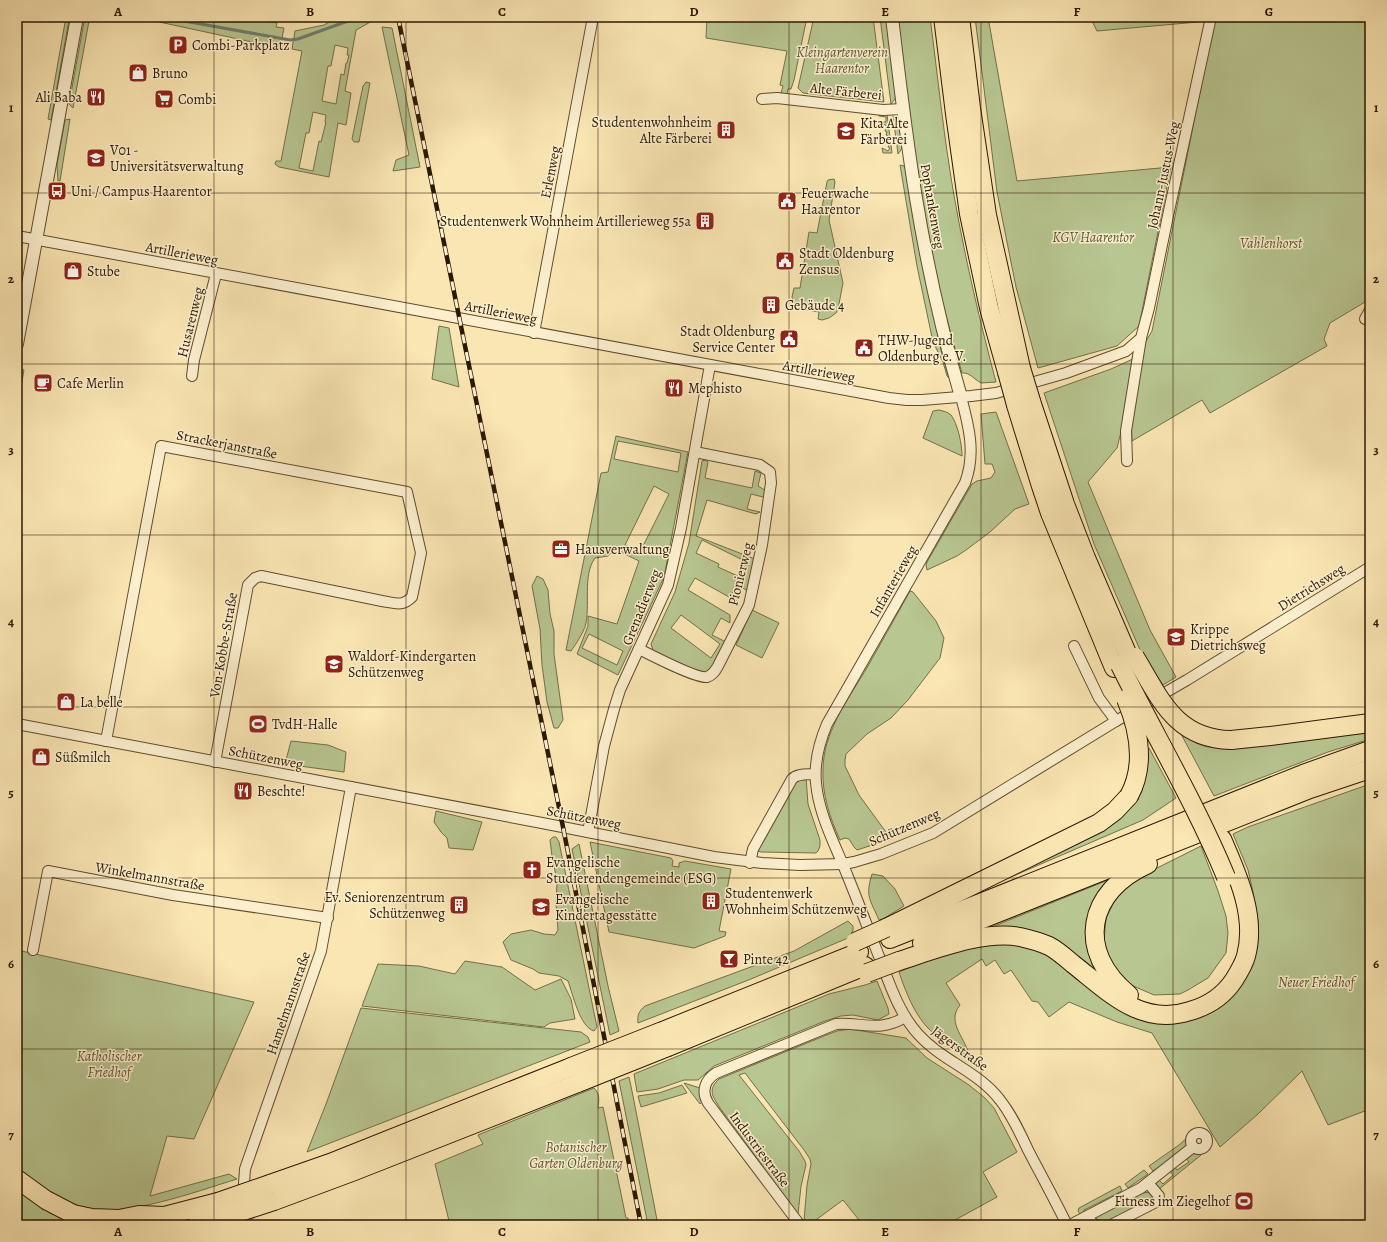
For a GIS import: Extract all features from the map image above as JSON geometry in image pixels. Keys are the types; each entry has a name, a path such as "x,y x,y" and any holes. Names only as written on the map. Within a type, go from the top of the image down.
{"highway":[{"path":"943,17 955,114 970,214 989,308 1014,370"},
{"path":"960,17 971,108 987,215 1014,370 1023,403 1036,471 1050,513 1088,601 1125,662 1167,710 1178,721 1193,732 1210,737 1231,740 1370,723"},
{"path":"893,945 1000,936 1018,937 1031,940 1049,946 1117,998 1134,1009 1148,1014 1161,1015 1185,1013 1198,1009 1221,994 1231,984 1240,970 1246,956 1249,942 1249,926 1246,908 1231,874 1201,821 1142,709 1125,662 1117,630 1023,403"},
{"path":"893,945 1099,823 1115,811 1129,796 1138,776 1139,766 1138,746 1125,662"},
{"path":"664,1039 780,983 798,966 861,958 1303,774 1370,750"},
{"path":"126,1225 165,1216 218,1210 272,1192 352,1172 575,1075 664,1039 847,973 861,958 893,945 1196,834 1310,789 1370,769"},
{"path":"1196,834 1180,849 1129,874 1117,883 1106,895 1098,912 1094,928 1096,946 1100,960 1108,974 1117,985 1129,994 1142,1000 1155,1004 1168,1005 1189,1001 1212,989 1220,981 1234,960 1238,946 1239,928 1231,874"},
{"path":"17,1179 46,1200 73,1214 92,1218 119,1219 138,1215 165,1216"},
{"path":"196,1225 218,1210"}],"street":[{"path":"17,344 77,17"},
{"name":"Erlenweg","path":"534,333 593,17"},
{"name":"Pophankenweg","path":"892,17 916,200 932,284 961,397"},
{"name":"Johann-Justus-Weg","path":"1127,461 1126,431 1141,338 1149,308 1210,17"},
{"name":"Alte Färberei","path":"762,98 778,98 883,110 903,109"},
{"name":"Artillerieweg","path":"17,236 898,400 961,397"},
{"name":"Husarenweg","path":"192,376 194,360 216,274"},
{"path":"1365,320 1370,310"},
{"path":"961,397 996,393 1066,373 1126,351 1141,338"},
{"name":"Grenadierweg","path":"588,832 604,746 620,690 668,585 681,528 710,365"},
{"name":"Infanterieweg","path":"843,864 831,837 817,793 815,774 818,750 827,724 965,483 971,463 971,444 968,422 961,397"},
{"name":"Strackerjanstraße","path":"106,741 161,446 407,492 421,553 412,597"},
{"name":"Pionierweg","path":"639,649 696,675 708,677 713,674 718,666 749,605 763,537 771,483 770,472 760,465 695,452"},
{"name":"Dietrichsweg","path":"1143,705 1187,680 1370,567"},
{"name":"Von-Kobbe-Straße","path":"215,762 248,585 255,578 262,576 402,604 412,597"},
{"path":"1074,646 1089,680 1099,698 1116,721"},
{"name":"Schützenweg","path":"17,724 714,857 750,862 800,865 843,864 854,862 881,854 933,833 1143,705"},
{"path":"750,862 753,849 792,779 799,774 815,774"},
{"name":"Hamelmannstraße","path":"241,1225 245,1169 321,951 351,787"},
{"name":"Jägerstraße","path":"843,864 893,994 905,1017 927,1044 978,1078 1001,1100 1069,1225"},
{"name":"Winkelmannstraße","path":"32,950 48,871 173,895 328,918"},
{"name":"Industriestraße","path":"800,1225 708,1103 704,1095 704,1087 708,1080 716,1073 836,1024 848,1023 871,1027 884,1027 897,1023 905,1017"},
{"path":"1069,1225 1128,1196 1148,1183 1193,1147"},
{"path":"1111,1225 1155,1204 1158,1201 1158,1196 1148,1183"},
{"path":"1088,1216 1090,1221 1095,1225"}],"green space":[{"path":"66,17 69,20 51,120 48,119"},
{"path":"136,17 243,17 277,23 276,27 284,28 280,48"},
{"path":"338,17 384,17 374,20 356,30 345,91 351,93 346,125 338,123 329,177 279,167 275,164 276,161 281,161 302,51 292,49 295,31 324,25","holes":["335,45 348,48 347,55 349,55 344,75 341,74 336,104 322,101 328,66 331,66","313,112 326,115 326,122 321,142 319,141 313,171 299,168 306,133 309,133"]},
{"path":"707,17 807,17 794,80 791,89 788,89 787,94 781,93 783,86 780,85 787,51 706,38"},
{"name":"Kleingartenverein Haarentor","path":"814,17 873,17 884,102 803,93 798,88"},
{"path":"880,17 887,17 896,95 891,104"},
{"path":"897,17 930,17 944,132 955,201 984,337 996,382 981,383 969,375 962,373 949,327 933,265 920,191"},
{"name":"KGV Haarentor","path":"975,17 988,17 1017,181 1171,167 1139,326 1117,346 1038,368 1016,287 997,192"},
{"path":"1090,17 1199,17 1198,22 1097,31"},
{"name":"Vahlenhorst","path":"1215,17 1370,17 1370,299 1330,323 1324,339 1327,346 1210,413 1202,400 1132,441 1131,417 1143,346 1152,331"},
{"path":"89,21 73,108 69,104 84,22"},
{"path":"382,27 392,28 420,167 393,171 396,160 409,155"},
{"path":"366,82 370,83 359,142 354,142 352,139 363,86"},
{"path":"879,113 887,114 892,153 883,153 882,148 888,151 890,148 888,147 889,144 887,143 888,140 886,139 888,136 886,135 887,132 885,131 887,126 879,122 886,122 886,117 879,116"},
{"path":"893,116 900,123 903,147 898,154"},
{"path":"70,119 60,181 58,181 57,165 65,120"},
{"path":"900,165 904,166 906,169 941,350 949,378 933,342 917,266"},
{"path":"834,179 835,182 829,220 843,283 836,313 829,318 822,320 818,319 819,312 802,309 794,304 792,297 794,288 800,288 809,232 817,233 827,182 828,180"},
{"path":"439,326 449,328 459,387 432,379"},
{"path":"1135,358 1127,407 1117,448 1088,482 1150,630 1176,677 1163,685 1140,650 1094,544 1044,393 1111,369"},
{"path":"20,369 24,370 20,393 17,393 17,383"},
{"path":"939,410 951,415 956,424 962,456 923,438 933,411"},
{"path":"996,412 1029,504 1015,509 990,532 957,556 927,570 927,562 972,484 977,481 991,478 995,472 992,464 985,464 981,414"},
{"path":"616,436 688,452 664,577 618,675 577,654 588,626 588,616 617,624 639,561 615,549 608,556 595,558 591,565 588,582 587,619 585,627 571,651 566,650 601,473 608,472","holes":["618,441 681,453 678,472 614,459","654,486 669,494 640,552 625,545","589,634 623,651 617,665 582,648"]},
{"path":"705,460 708,462 705,478 752,488 755,471 761,473 758,486 768,492 767,498 751,494 747,509 760,512 756,514 707,500 696,536 755,559 749,592 738,585 731,595 738,602 695,578 688,590 730,615 730,623 721,618 712,635 726,642 712,669 702,673 657,653 653,650 651,644 675,592 689,543 702,461","holes":["702,540 747,562 740,577 718,567 719,564 696,553","681,615 720,644 711,658 671,628"]},
{"path":"537,576 543,579 548,590 550,614 554,631 554,654 563,720 558,728 554,728 547,702 542,665 540,629 532,586"},
{"path":"910,591 913,592 936,621 944,638 940,658 908,700 891,718 867,734 846,754 845,766 859,795 891,839 857,850 849,839 845,838 840,840 830,815 825,797 823,779 824,756 827,743 837,718"},
{"path":"752,610 779,623 762,658 736,645"},
{"path":"1370,728 1370,739 1328,752 1214,796 1180,732 1196,743 1207,747 1277,744"},
{"path":"291,741 328,745 346,752 344,772 285,764"},
{"path":"1149,748 1176,798 1143,820 939,908 1138,798 1144,784 1145,751"},
{"path":"806,777 808,804 820,840 818,851 816,853 758,851 796,781"},
{"name":"Neuer Friedhof","path":"1370,784 1370,1109 1328,1125 1302,1071 1258,1114 1220,1147 1152,1033 1117,1022 1069,1002 1049,1017 1038,1002 1032,1001 1011,970 1004,974 995,960 986,966 982,959 946,983 960,1005 956,1012 956,1025 968,1051 969,1057 946,1043 931,1031 921,1020 910,1000 899,972 918,964 967,949 1008,944 1033,948 1055,959 1096,993 1192,1019 1256,948 1258,921 1253,892 1248,870 1233,834 1248,827"},
{"path":"436,811 482,822 473,850 449,848 447,838 434,822"},
{"path":"553,837 556,837 559,842 597,1027 594,1031 589,1028 581,1017 568,981 559,976 539,973 511,960 503,942 511,934 531,930 544,934 555,935 558,930 556,904 557,881 550,840"},
{"path":"590,842 671,858 673,861 672,866 679,867 679,863 685,861 731,869 719,931 726,932 725,936 694,948 609,932"},
{"path":"579,844 608,986 619,1031 610,1035 572,849"},
{"path":"1201,846 1226,916 1228,933 1226,953 1208,978 1188,990 1180,994 1154,995 1131,985 1112,965 1104,942 1106,918 1116,898 1133,880"},
{"path":"872,874 883,876 895,889 904,906 879,920 871,902 869,893"},
{"path":"1113,878 1092,914 1112,987 1072,953 987,929"},
{"path":"848,921 853,926 853,931 848,938 751,979 638,1023 639,1013 645,1006 794,951"},
{"name":"Katholischer Friedhof","path":"17,950 254,1002 194,1139 167,1136 150,1196 229,1174 237,1179 181,1197 137,1207 116,1210 98,1210 82,1207 64,1200 17,1168"},
{"path":"465,961 502,967 535,990 561,979 571,999 575,1019 550,1023 544,1027 362,1006 378,964 419,966 455,974"},
{"path":"877,981 889,1014 878,1020 853,1015 841,1016 825,1021 714,1066 698,1080 684,1080 658,1089 637,1092 634,1074 829,994"},
{"path":"361,1008 581,1032 588,1037 590,1042 307,1152"},
{"path":"850,1029 906,1038 927,1058 969,1085 985,1098 994,1108 1017,1152 983,1172 997,1197 946,1225 863,1225 843,1200 809,1225 806,1225 804,1221 807,1185 811,1164 810,1159 804,1150 745,1073 739,1075 799,1151 805,1161 806,1165 801,1186 798,1214 720,1108 713,1097 712,1090 715,1083 719,1079 829,1034"},
{"path":"629,1077 658,1225 648,1225 619,1081"},
{"path":"684,1083 700,1088 702,1102 700,1104"},
{"path":"682,1085 687,1093 641,1107 638,1096 659,1093"},
{"name":"Botanischer Garten Oldenburg","path":"594,1088 599,1097 598,1108 603,1107 626,1218 628,1218 629,1225 450,1225 435,1164 483,1144 478,1135"},
{"path":"1187,1138 1187,1147 1153,1171 1149,1166"},
{"path":"1192,1153 1201,1155 1158,1190 1153,1182 1158,1179 1163,1184 1173,1175 1169,1170 1174,1166 1177,1170 1189,1162 1185,1157"},
{"path":"1144,1170 1148,1174 1128,1188 1125,1184"},
{"path":"17,1185 82,1225 17,1225"},
{"path":"1120,1186 1122,1191 1084,1210 1083,1214 1081,1215 1078,1211 1079,1208"},
{"path":"1152,1192 1156,1200 1121,1217 1100,1225 1093,1219 1094,1217 1142,1193"}],"waterway":[{"path":"162,17 290,40 298,39 359,17"}],"railway":[{"path":"398,17 563,827 641,1225"}],"place":[{"name":"Combi-Parkplatz","path":"178,45"},
{"name":"Bruno","path":"138,73"},
{"name":"Ali Baba","path":"96,97"},
{"name":"Combi","path":"164,99"},
{"name":"Studentenwohnheim Alte Färberei","path":"726,130"},
{"name":"Kita Alte Färberei","path":"846,131"},
{"name":"V01 - Universitätsverwaltung","path":"96,158"},
{"name":"Uni / Campus Haarentor","path":"57,191"},
{"name":"Feuerwache Haarentor","path":"787,201"},
{"name":"Studentenwerk Wohnheim Artillerieweg 55a","path":"705,221"},
{"name":"Stadt Oldenburg Zensus","path":"785,261"},
{"name":"Stube","path":"73,271"},
{"name":"Gebäude 4","path":"771,305"},
{"name":"Stadt Oldenburg Service Center","path":"789,339"},
{"name":"THW-Jugend Oldenburg e. V.","path":"864,348"},
{"name":"Cafe Merlin","path":"43,383"},
{"name":"Mephisto","path":"674,388"},
{"name":"Hausverwaltung","path":"561,549"},
{"name":"Krippe Dietrichsweg","path":"1176,637"},
{"name":"Waldorf-Kindergarten Schützenweg","path":"334,664"},
{"name":"La belle","path":"66,702"},
{"name":"TvdH-Halle","path":"258,724"},
{"name":"Süßmilch","path":"41,757"},
{"name":"Beschte!","path":"243,791"},
{"name":"Evangelische Studierendengemeinde (ESG)","path":"532,870"},
{"name":"Studentenwerk Wohnheim Schützenweg","path":"711,901"},
{"name":"Ev. Seniorenzentrum Schützenweg","path":"459,905"},
{"name":"Evangelische Kindertagesstätte","path":"541,907"},
{"name":"Pinte 42","path":"729,959"},
{"name":"Fitness im Ziegelhof","path":"1244,1201"}]}
